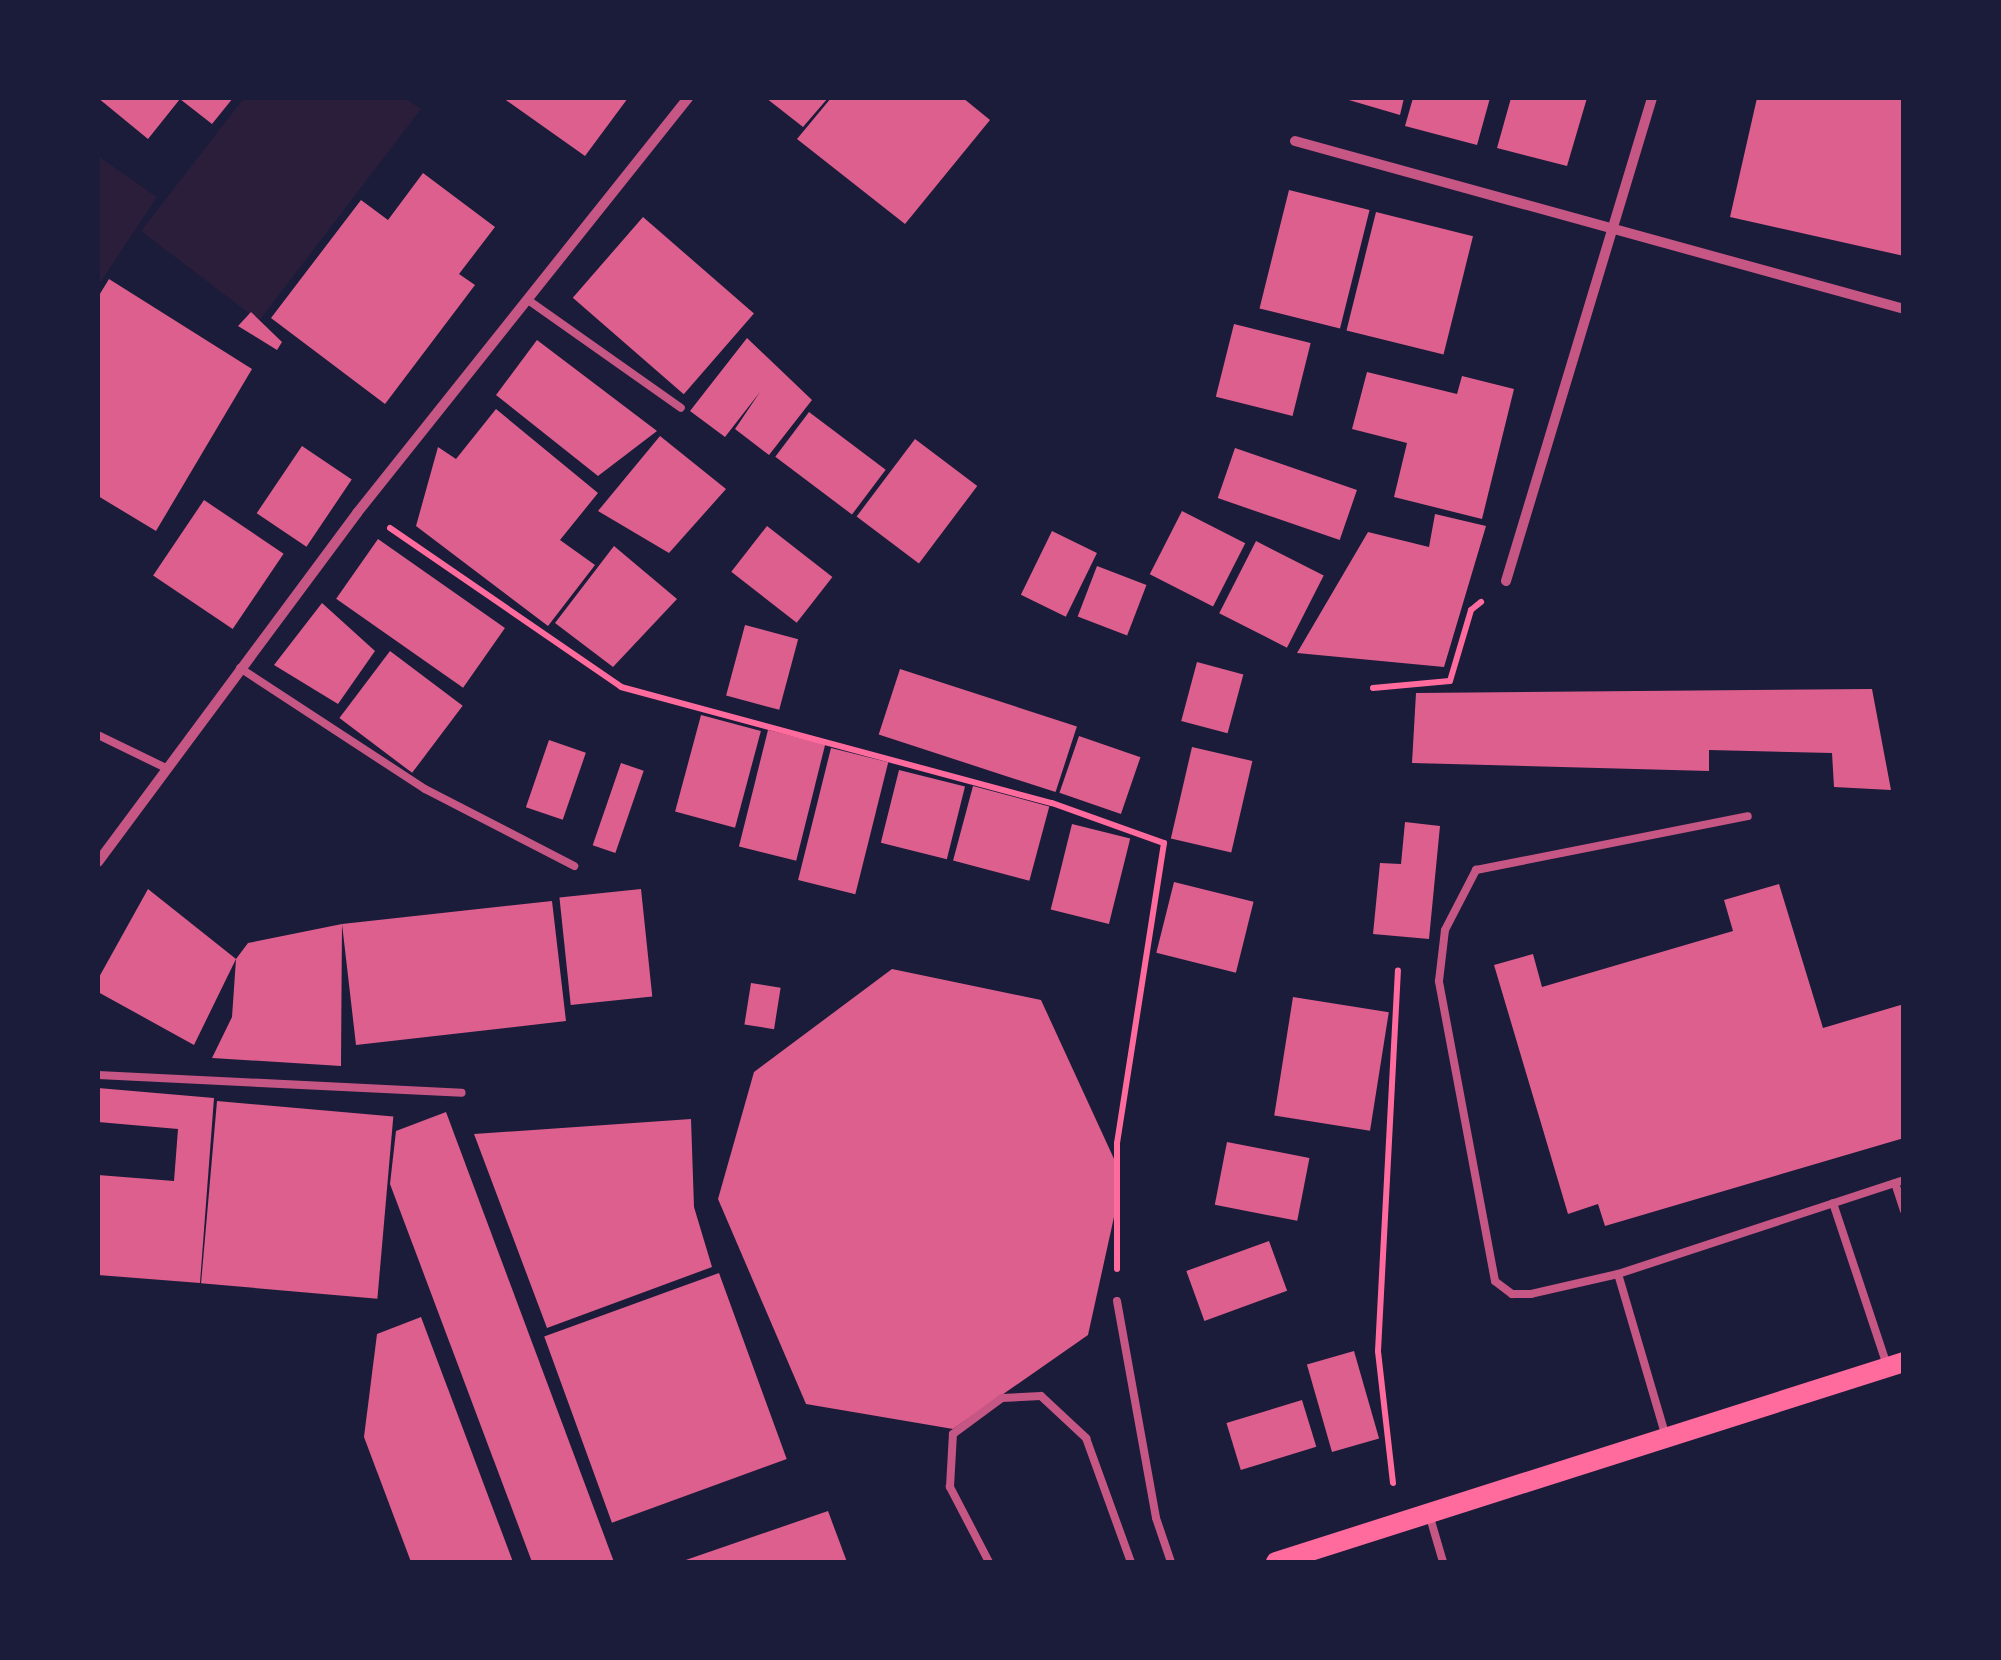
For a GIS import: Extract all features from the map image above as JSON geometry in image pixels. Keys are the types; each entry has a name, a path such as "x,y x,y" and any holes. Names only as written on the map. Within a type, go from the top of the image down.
{"main road":[{"path":"1276,1562 1895,1365"}],"street":[{"path":"98,862 357,513 688,98"},
{"path":"1506,581 1652,98"},
{"path":"1295,141 1614,225 1904,310"}],"lane":[{"path":"528,300 681,408"},
{"path":"240,668 426,790 574,866"},
{"path":"98,735 166,768"},
{"path":"1748,816 1476,870 1445,930 1439,981 1495,1281 1512,1294 1531,1294 1618,1274 1899,1182 1904,1211"},
{"path":"98,1075 462,1093"},
{"path":"1832,1204 1895,1365"},
{"path":"1618,1274 1666,1437"},
{"path":"1117,1301 1156,1518 1172,1562"},
{"path":"989,1562 950,1487 953,1434 1002,1398 1041,1396 1086,1438 1131,1562"},
{"path":"1429,1514 1443,1562"}],"path":[{"path":"357,513 412,538 621,688 1052,803 1164,842 1116,1143 1117,1301"},
{"path":"1374,688 1450,681 1471,610 1506,581"},
{"path":"1397,1524 1378,1351 1398,970"}],"shaded area":[{"path":"244,98 405,98 421,109 259,321 141,231"},
{"path":"98,156 157,197 98,286"}],"building":[{"path":"98,98 233,98 212,124 180,99 148,139"},
{"path":"503,98 628,98 585,156"},
{"path":"766,98 828,98 803,127"},
{"path":"831,98 963,98 990,120 905,224 797,139"},
{"path":"1342,98 1404,98 1400,115"},
{"path":"1413,98 1490,98 1477,145 1405,126"},
{"path":"1511,98 1587,98 1567,166 1497,148"},
{"path":"1757,98 1904,98 1904,256 1730,217"},
{"path":"423,173 495,227 459,274 475,285 385,404 271,318 361,200 388,220"},
{"path":"1289,190 1370,210 1340,328 1259,308"},
{"path":"1376,212 1473,236 1444,355 1346,330"},
{"path":"643,217 754,313 684,394 573,298"},
{"path":"109,279 252,369 156,531 98,496 98,297"},
{"path":"251,312 282,342 277,350 238,326"},
{"path":"1234,324 1311,343 1293,416 1216,397"},
{"path":"747,338 812,400 769,455 735,429 760,392 725,437 690,411"},
{"path":"537,340 657,431 598,476 496,395"},
{"path":"1367,372 1457,394 1462,376 1514,389 1482,519 1394,497 1407,443 1352,429"},
{"path":"496,409 598,493 560,540 595,565 548,626 416,526 438,447 456,459"},
{"path":"809,412 886,470 852,514 775,457"},
{"path":"660,436 726,489 669,553 598,511"},
{"path":"915,439 977,486 919,563 857,516"},
{"path":"302,446 352,480 306,547 257,513"},
{"path":"1235,448 1357,490 1340,540 1218,498"},
{"path":"204,500 284,554 233,629 153,575"},
{"path":"1182,511 1245,543 1213,606 1150,574"},
{"path":"1435,514 1486,526 1444,667 1297,653 1368,532 1429,547"},
{"path":"767,526 832,577 797,623 731,572"},
{"path":"1052,531 1097,553 1066,617 1021,595"},
{"path":"378,539 505,628 463,688 336,599"},
{"path":"1256,541 1324,576 1287,648 1219,613"},
{"path":"614,546 677,599 613,667 555,623"},
{"path":"1097,566 1146,585 1127,635 1078,616"},
{"path":"322,603 375,651 338,704 274,665"},
{"path":"745,625 798,639 779,710 726,696"},
{"path":"390,651 463,706 412,773 339,718"},
{"path":"1197,662 1243,674 1228,733 1181,721"},
{"path":"900,669 1077,726 1056,792 879,735"},
{"path":"1872,689 1891,790 1834,787 1832,753 1709,750 1709,771 1412,763 1416,693"},
{"path":"701,715 761,731 735,828 675,812"},
{"path":"768,730 825,744 796,861 739,846"},
{"path":"1079,736 1140,757 1121,814 1059,793"},
{"path":"549,740 586,753 563,820 526,807"},
{"path":"1192,747 1252,761 1231,853 1171,839"},
{"path":"831,748 888,762 855,894 798,880"},
{"path":"621,763 644,771 615,853 593,845"},
{"path":"899,770 965,786 947,859 881,843"},
{"path":"973,786 1049,806 1029,881 953,860"},
{"path":"1405,822 1440,826 1429,939 1373,934 1380,863 1401,864"},
{"path":"1072,824 1130,839 1109,924 1051,909"},
{"path":"1174,882 1254,902 1236,973 1156,953"},
{"path":"1779,884 1823,1028 1904,1004 1904,1138 1605,1226 1598,1204 1568,1214 1494,965 1533,954 1542,987 1733,931 1724,900"},
{"path":"148,889 236,959 194,1045 98,992 98,979"},
{"path":"641,889 652,996 571,1005 559,898"},
{"path":"552,901 566,1021 356,1045 342,924"},
{"path":"342,924 341,1066 212,1058 232,1017 236,959 248,943"},
{"path":"892,969 1041,1000 1115,1161 1114,1217 1088,1335 953,1429 806,1404 718,1199 754,1072"},
{"path":"751,983 781,988 774,1029 744,1024"},
{"path":"1293,997 1389,1012 1370,1131 1274,1116"},
{"path":"98,1088 214,1098 200,1283 98,1275 98,1175 174,1181 178,1129 98,1122"},
{"path":"217,1101 393,1116 377,1299 201,1283"},
{"path":"446,1112 614,1562 532,1562 390,1184 396,1131"},
{"path":"691,1119 694,1207 712,1267 547,1328 474,1134"},
{"path":"1227,1142 1309,1158 1297,1221 1215,1205"},
{"path":"1269,1241 1287,1291 1204,1321 1186,1271"},
{"path":"719,1273 787,1459 612,1523 544,1337"},
{"path":"421,1317 513,1562 411,1562 364,1437 377,1334"},
{"path":"1354,1351 1379,1438 1332,1452 1307,1365"},
{"path":"1302,1400 1316,1447 1241,1470 1226,1423"},
{"path":"828,1511 847,1562 680,1562"}]}
